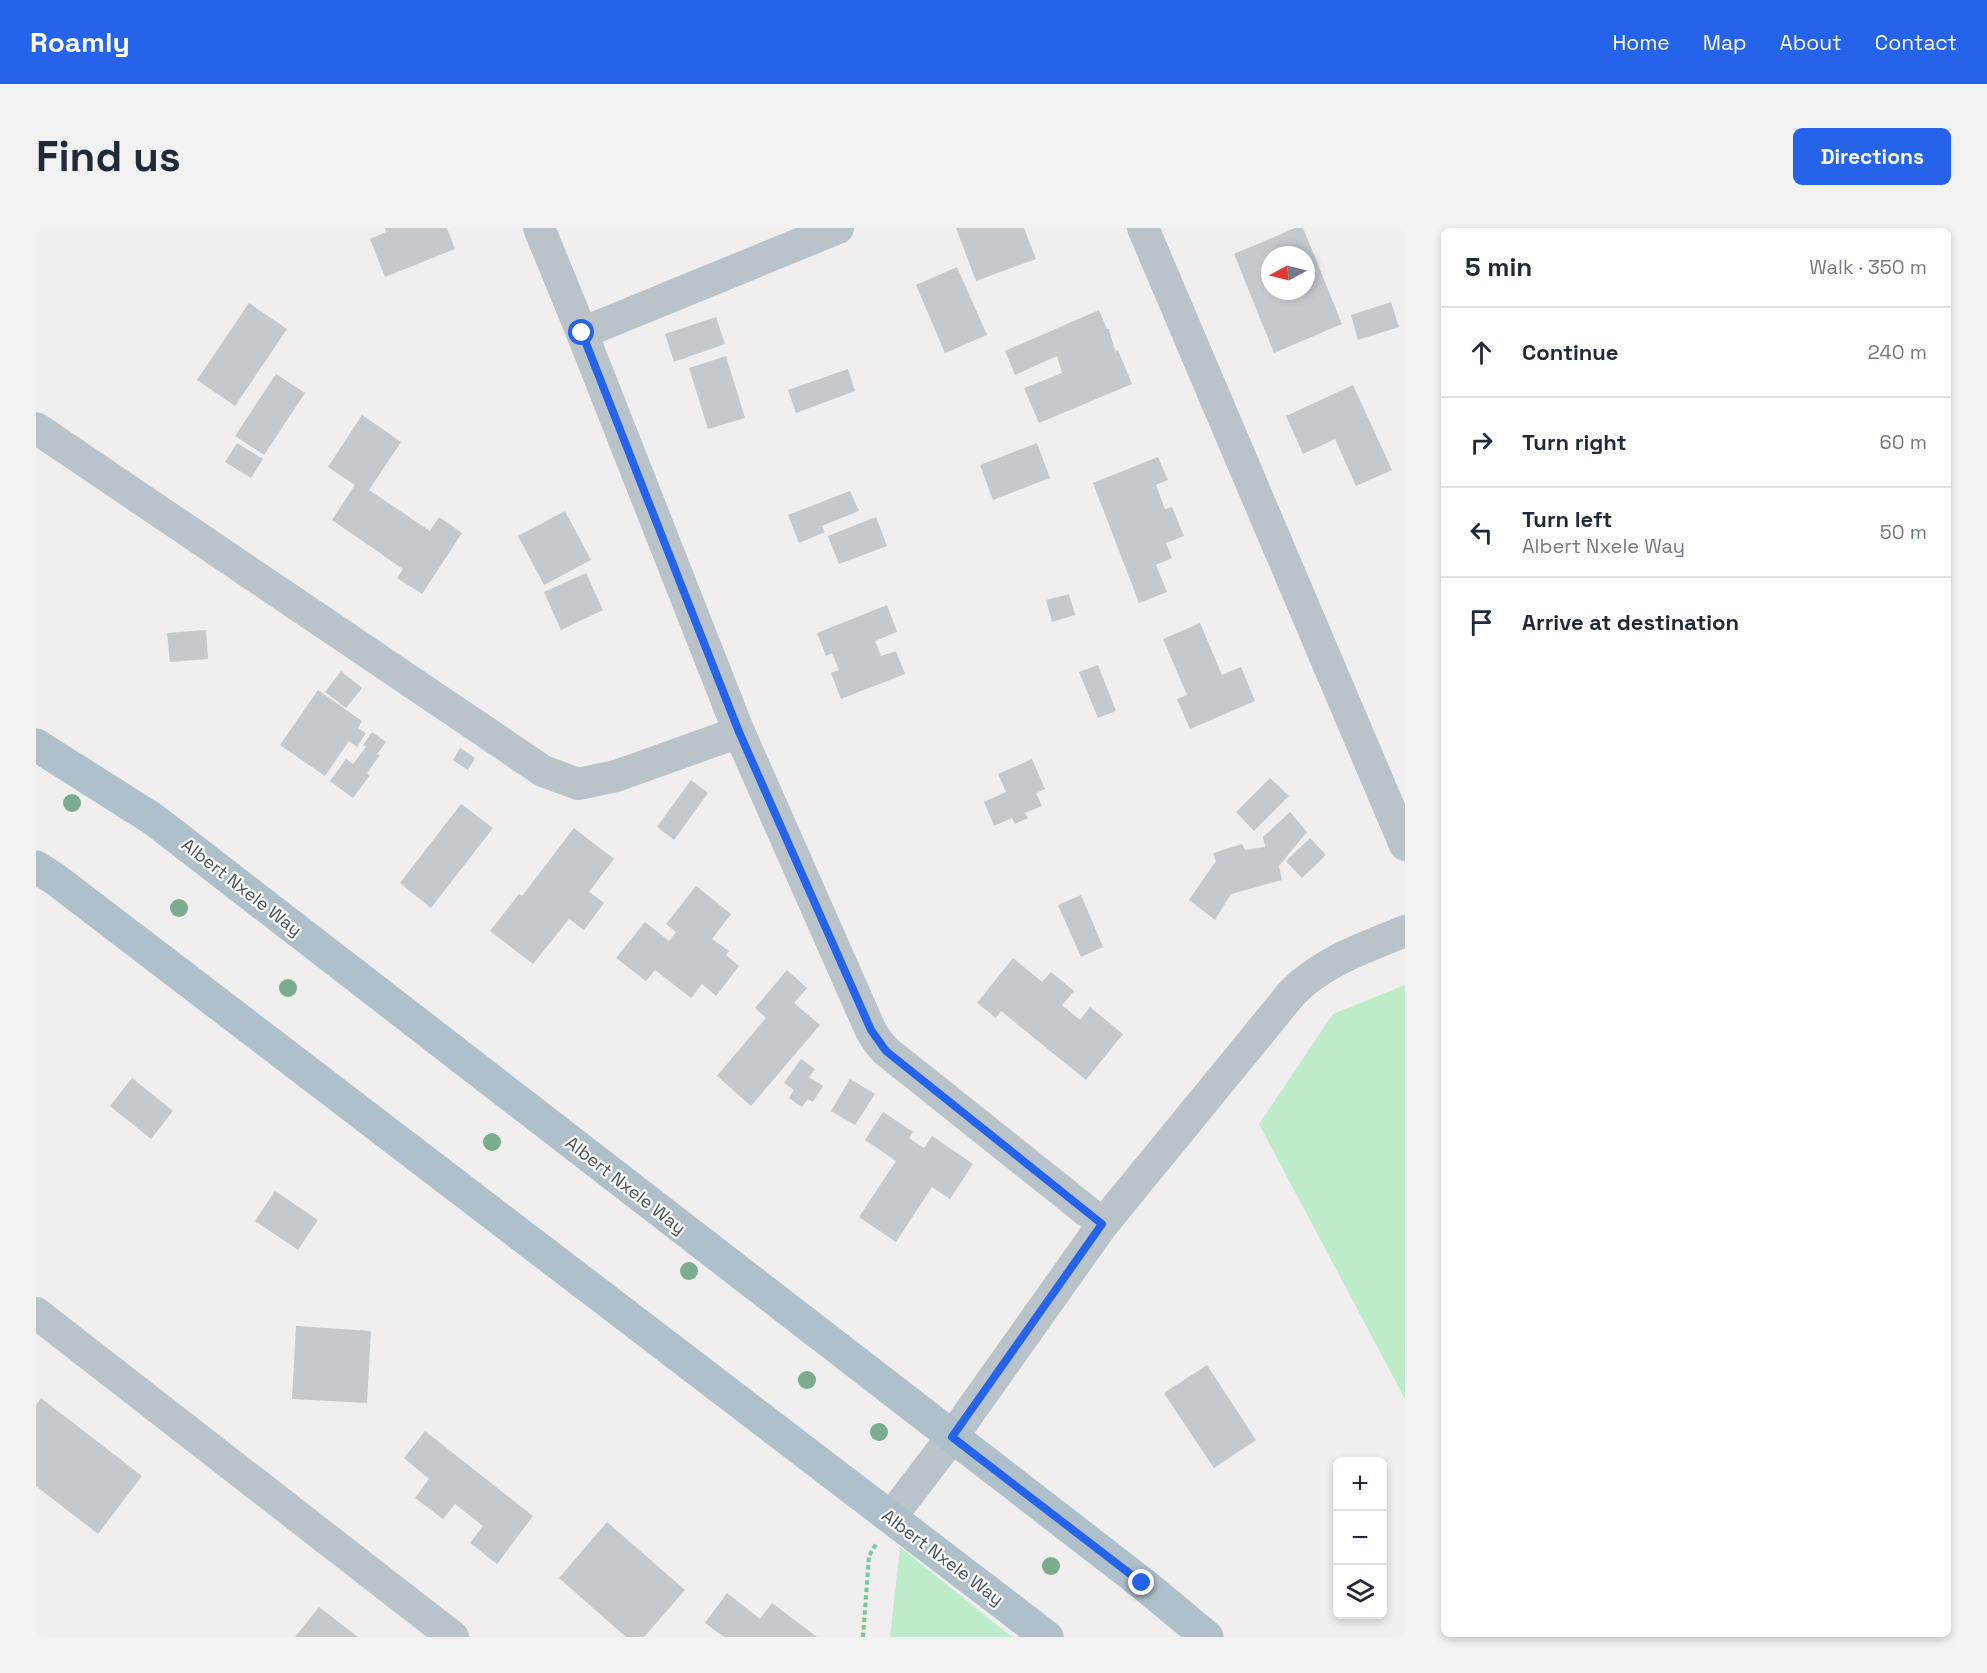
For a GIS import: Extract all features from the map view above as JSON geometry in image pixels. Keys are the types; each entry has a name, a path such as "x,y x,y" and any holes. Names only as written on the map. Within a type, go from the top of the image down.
{"main road":[{"name":"Albert Nxele Way","path":"36,745 153,819 1142,1583 1207,1637"},
{"name":"Albert Nxele Way","path":"36,867 55,879 1047,1637"}],"street":[{"path":"538,228 582,333 739,732 871,1030 878,1042 1102,1224"},
{"path":"582,333 838,228"},
{"path":"1143,228 1405,845"},
{"path":"36,428 543,771 578,784 616,776 739,732"},
{"path":"891,1517 952,1437 1102,1224 1307,977 1332,962 1405,931"},
{"path":"36,1313 453,1637"}],"path":[{"path":"863,1637 869,1556 891,1517"}],"green space":[{"path":"1405,985 1405,1399 1259,1124 1333,1014"},
{"path":"900,1547 1012,1637 890,1637"}],"building":[{"path":"385,228 447,228 455,249 385,277 370,239 386,232"},
{"path":"956,228 1024,228 1036,259 976,281"},
{"path":"1295,228 1303,228 1310,246 1261,246 1261,300 1315,300 1315,258 1342,324 1274,353 1234,254"},
{"path":"957,267 987,335 945,353 916,285"},
{"path":"1391,302 1399,327 1358,340 1351,315"},
{"path":"249,303 287,329 235,406 197,380"},
{"path":"1099,310 1109,329 1115,351 1118,350 1132,384 1039,423 1024,388 1062,373 1057,356 1015,375 1005,351"},
{"path":"716,317 725,344 674,362 665,334"},
{"path":"726,356 745,418 708,429 689,368"},
{"path":"848,369 855,391 796,413 788,390"},
{"path":"276,374 305,393 264,455 235,436"},
{"path":"1353,385 1392,470 1356,486 1335,439 1303,454 1286,416"},
{"path":"362,415 401,442 369,490 430,531 439,517 462,533 422,594 397,578 403,569 332,520 355,485 328,467"},
{"path":"237,443 263,459 251,478 225,462"},
{"path":"1037,443 1050,478 993,500 980,465"},
{"path":"1158,457 1168,480 1156,485 1165,509 1172,507 1184,536 1166,543 1172,558 1156,565 1167,592 1139,603 1093,483"},
{"path":"850,491 859,511 822,526 825,532 799,543 788,515"},
{"path":"565,511 591,560 544,585 518,536"},
{"path":"876,517 887,546 839,564 828,536"},
{"path":"586,573 603,610 561,630 544,592"},
{"path":"1069,594 1075,615 1052,622 1046,600"},
{"path":"887,605 897,632 875,641 881,656 896,651 905,674 841,699 831,673 839,670 832,653 826,656 817,633"},
{"path":"1200,623 1222,675 1241,667 1255,701 1190,729 1177,699 1187,695 1163,639"},
{"path":"206,630 208,659 170,662 167,633"},
{"path":"1098,665 1116,711 1098,718 1079,672"},
{"path":"341,671 362,688 346,708 325,692"},
{"path":"318,690 362,721 358,728 366,733 357,747 349,741 325,776 280,745"},
{"path":"372,732 386,742 367,773 370,775 353,798 330,781 346,759 353,764 366,747 363,745"},
{"path":"460,748 475,758 468,770 453,760"},
{"path":"1032,759 1045,789 1036,793 1042,806 1025,813 1028,818 1015,824 1012,818 994,826 984,802 1006,792 998,774"},
{"path":"1270,778 1289,796 1254,831 1236,812"},
{"path":"691,780 708,793 674,840 657,827"},
{"path":"461,804 493,828 431,908 400,883"},
{"path":"1290,812 1307,832 1279,866 1282,880 1231,894 1215,920 1189,900 1216,861 1213,853 1242,844 1245,850 1265,847 1263,837"},
{"path":"574,828 614,859 589,892 604,903 584,930 569,919 533,964 490,931 519,894 522,896"},
{"path":"1310,838 1326,855 1302,878 1286,861"},
{"path":"696,886 731,914 712,939 729,951 726,955 739,966 716,996 702,984 691,998 655,970 646,981 616,958 645,922 669,941 676,932 666,924"},
{"path":"1081,895 1103,947 1081,957 1058,905"},
{"path":"1013,958 1042,982 1051,972 1074,991 1062,1005 1080,1020 1090,1007 1123,1034 1086,1080 1001,1011 996,1018 977,1003"},
{"path":"787,970 807,988 794,1003 820,1025 751,1106 717,1076 766,1018 755,1008"},
{"path":"801,1059 815,1069 809,1077 823,1086 813,1102 808,1099 802,1107 789,1098 794,1090 784,1083"},
{"path":"132,1078 173,1111 151,1139 110,1106"},
{"path":"850,1079 875,1094 855,1125 831,1111"},
{"path":"883,1112 913,1132 909,1138 924,1148 932,1136 973,1164 950,1199 932,1187 896,1242 859,1217 896,1161 865,1140"},
{"path":"275,1191 318,1220 298,1250 255,1221"},
{"path":"296,1326 371,1331 367,1403 292,1399"},
{"path":"1207,1365 1256,1440 1214,1468 1164,1393"},
{"path":"41,1398 142,1476 98,1534 36,1486 36,1405"},
{"path":"425,1431 533,1516 497,1564 470,1543 483,1526 455,1504 443,1519 415,1498 429,1479 404,1458"},
{"path":"607,1522 685,1590 644,1637 626,1637 559,1578"},
{"path":"727,1593 760,1619 772,1603 817,1637 724,1637 705,1623"},
{"path":"319,1607 358,1637 295,1637"}],"route":[{"path":"582,333 739,732 878,1042 886,1051 1102,1224 952,1437 1142,1583"}]}
